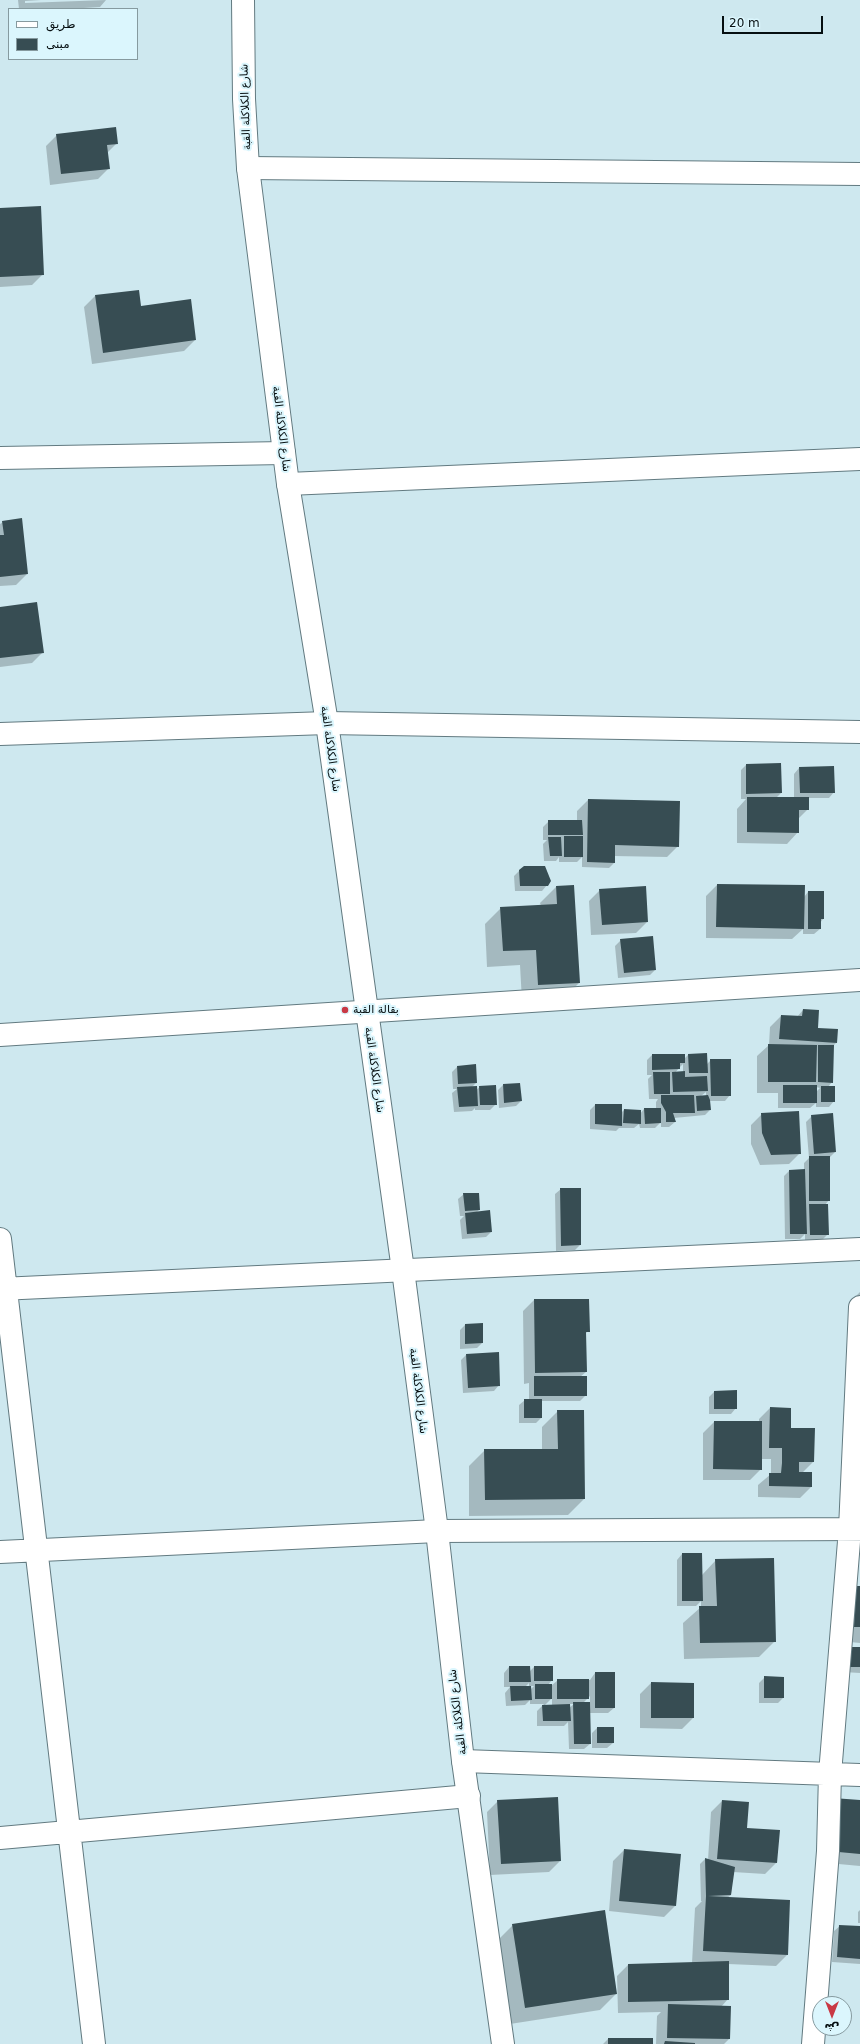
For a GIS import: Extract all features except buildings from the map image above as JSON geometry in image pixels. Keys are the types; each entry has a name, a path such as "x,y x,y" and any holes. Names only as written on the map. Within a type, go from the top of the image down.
{"street":[{"name":"شارع الكلاكلة القبة","path":"243,0 244,99 248,168 284,453 327,723 366,1013 403,1270 437,1531 463,1762 503,2044"},
{"path":"248,168 860,174"},
{"path":"0,458 284,453"},
{"path":"288,484 860,459"},
{"path":"0,734 327,723 860,732"},
{"path":"0,1035 366,1013 860,980"},
{"path":"0,1239 3,1289 37,1551 68,1832 94,2044"},
{"path":"3,1289 860,1249"},
{"path":"813,2044 828,1851 830,1774 855,1529 860,1307"},
{"path":"0,1552 437,1531 855,1529"},
{"path":"463,1762 860,1775"},
{"path":"0,1838 469,1796"}],"place":[{"name":"بقالة القبة","path":"345,1010"}]}
